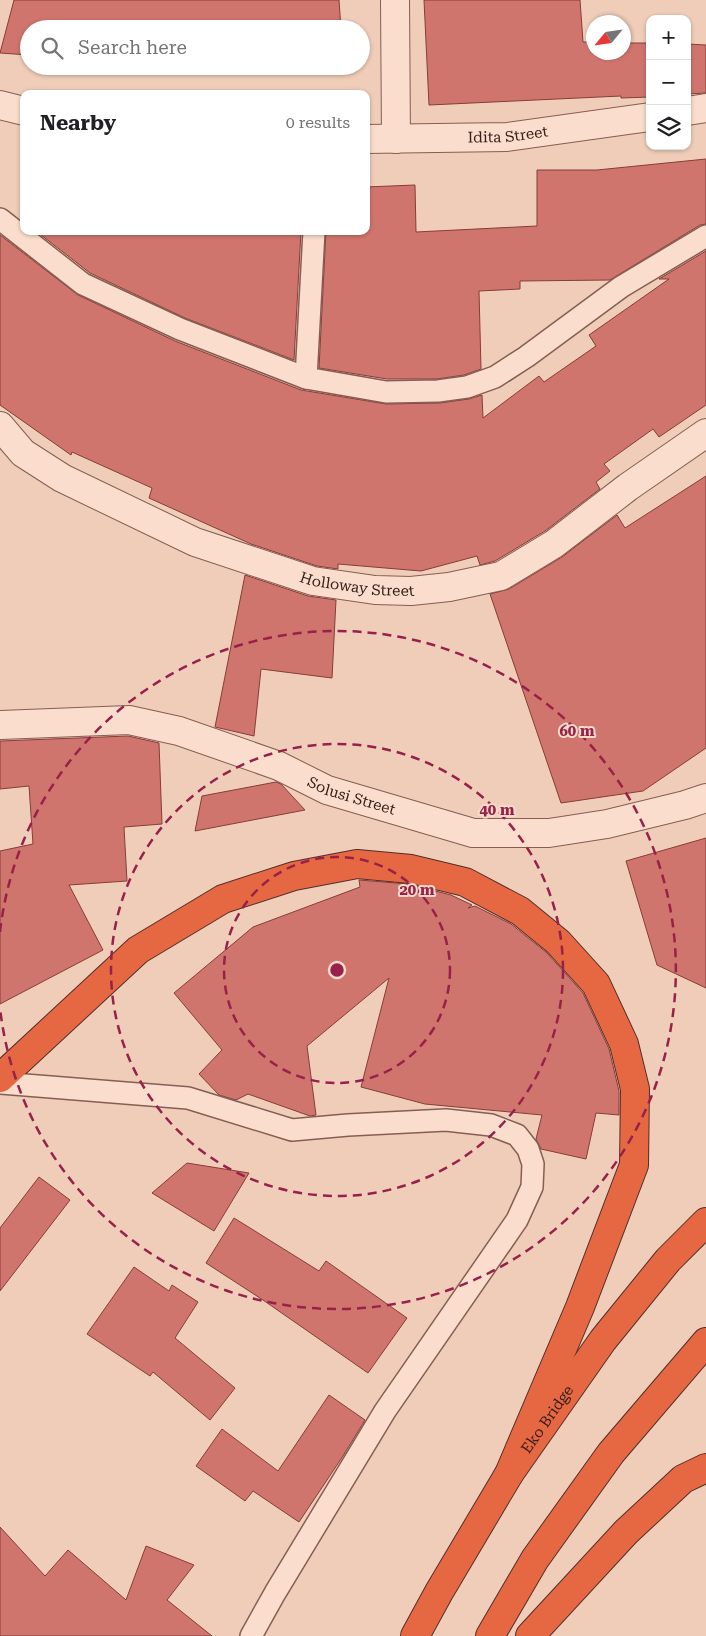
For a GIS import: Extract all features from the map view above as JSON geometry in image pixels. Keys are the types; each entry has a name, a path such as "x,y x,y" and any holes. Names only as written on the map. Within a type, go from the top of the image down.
{"highway":[{"path":"0,1078 138,950 222,899 294,876 357,864 411,869 466,882 520,910 558,942 596,984 624,1044 635,1089 634,1164 580,1307 509,1474"},
{"name":"Eko Bridge","path":"415,1636 509,1474 603,1340 668,1260 706,1222"},
{"path":"490,1636 535,1559 611,1453 706,1342"},
{"path":"530,1636 626,1532 683,1479 706,1468"}],"street":[{"path":"395,0 396,139"},
{"path":"0,105 20,110"},
{"path":"691,110 706,108"},
{"name":"Idita Street","path":"370,139 507,137 646,117"},
{"name":"Holloway Street","path":"0,426 23,453 62,478 195,542 313,581 375,590 411,591 449,587 501,576 554,544 628,487 706,433"},
{"name":"Solusi Street","path":"0,725 129,720 179,731 279,766 327,790 474,833 548,833 607,824 685,806 706,798"}],"lane":[{"path":"0,219 20,235"},
{"path":"20,235 83,284 180,329 306,378 386,392 438,391 467,387 495,377 526,357 621,287 706,236"},
{"path":"306,378 314,235"},
{"path":"0,1083 188,1098 292,1130 348,1124 446,1120 491,1125 517,1135 528,1149 533,1164 532,1186 517,1220 385,1411 274,1593 251,1636"}],"building":[{"path":"14,0 339,0 340,20 20,20 20,54 0,53"},
{"path":"424,0 580,0 583,42 586,42 586,60 631,60 631,43 646,43 646,97 621,98 621,96 429,105"},
{"path":"691,44 706,45 706,93 691,94"},
{"path":"706,159 706,224 700,225 610,280 520,281 520,289 479,291 481,369 464,375 437,379 387,379 319,368 326,235 370,235 370,187 415,185 416,232 537,226 537,170 597,170"},
{"path":"0,235 78,295 175,341 301,390 386,404 440,403 482,395 483,418 539,376 544,382 596,346 589,335 669,279 659,279 706,251 706,405 659,437 653,429 604,464 610,471 596,482 600,489 545,531 495,561 480,565 477,556 421,571 338,564 338,569 317,566 251,544 149,498 152,488 72,452 71,455 0,405"},
{"path":"41,235 301,235 294,360 185,318 90,273"},
{"path":"706,476 706,748 643,791 561,803 490,594 509,589 562,557 617,515 625,528"},
{"path":"245,575 308,596 336,600 332,678 261,669 254,736 215,727"},
{"path":"128,736 159,743 162,824 124,827 127,881 69,885 103,950 0,1004 0,851 33,844 29,786 0,789 0,741"},
{"path":"276,782 281,784 305,810 195,831 202,796"},
{"path":"706,838 706,988 657,965 626,861"},
{"path":"359,880 408,884 451,895 472,905 468,908 475,906 511,924 547,953 583,993 609,1049 619,1091 619,1115 596,1113 586,1159 541,1149 536,1139 542,1115 425,1104 361,1087 389,978 307,1046 316,1115 310,1116 248,1094 236,1100 219,1095 199,1074 222,1050 174,993 253,927 360,887"},
{"path":"187,1163 249,1173 214,1231 152,1193"},
{"path":"39,1177 70,1200 0,1291 0,1228"},
{"path":"234,1218 319,1271 326,1261 407,1318 368,1373 206,1263"},
{"path":"134,1267 169,1291 172,1285 198,1302 175,1338 235,1388 210,1420 153,1372 150,1376 87,1334"},
{"path":"329,1395 365,1420 299,1522 253,1491 245,1501 196,1466 222,1429 278,1471"},
{"path":"0,1527 45,1576 68,1550 126,1600 146,1546 194,1565 167,1600 212,1636 0,1636"}]}
